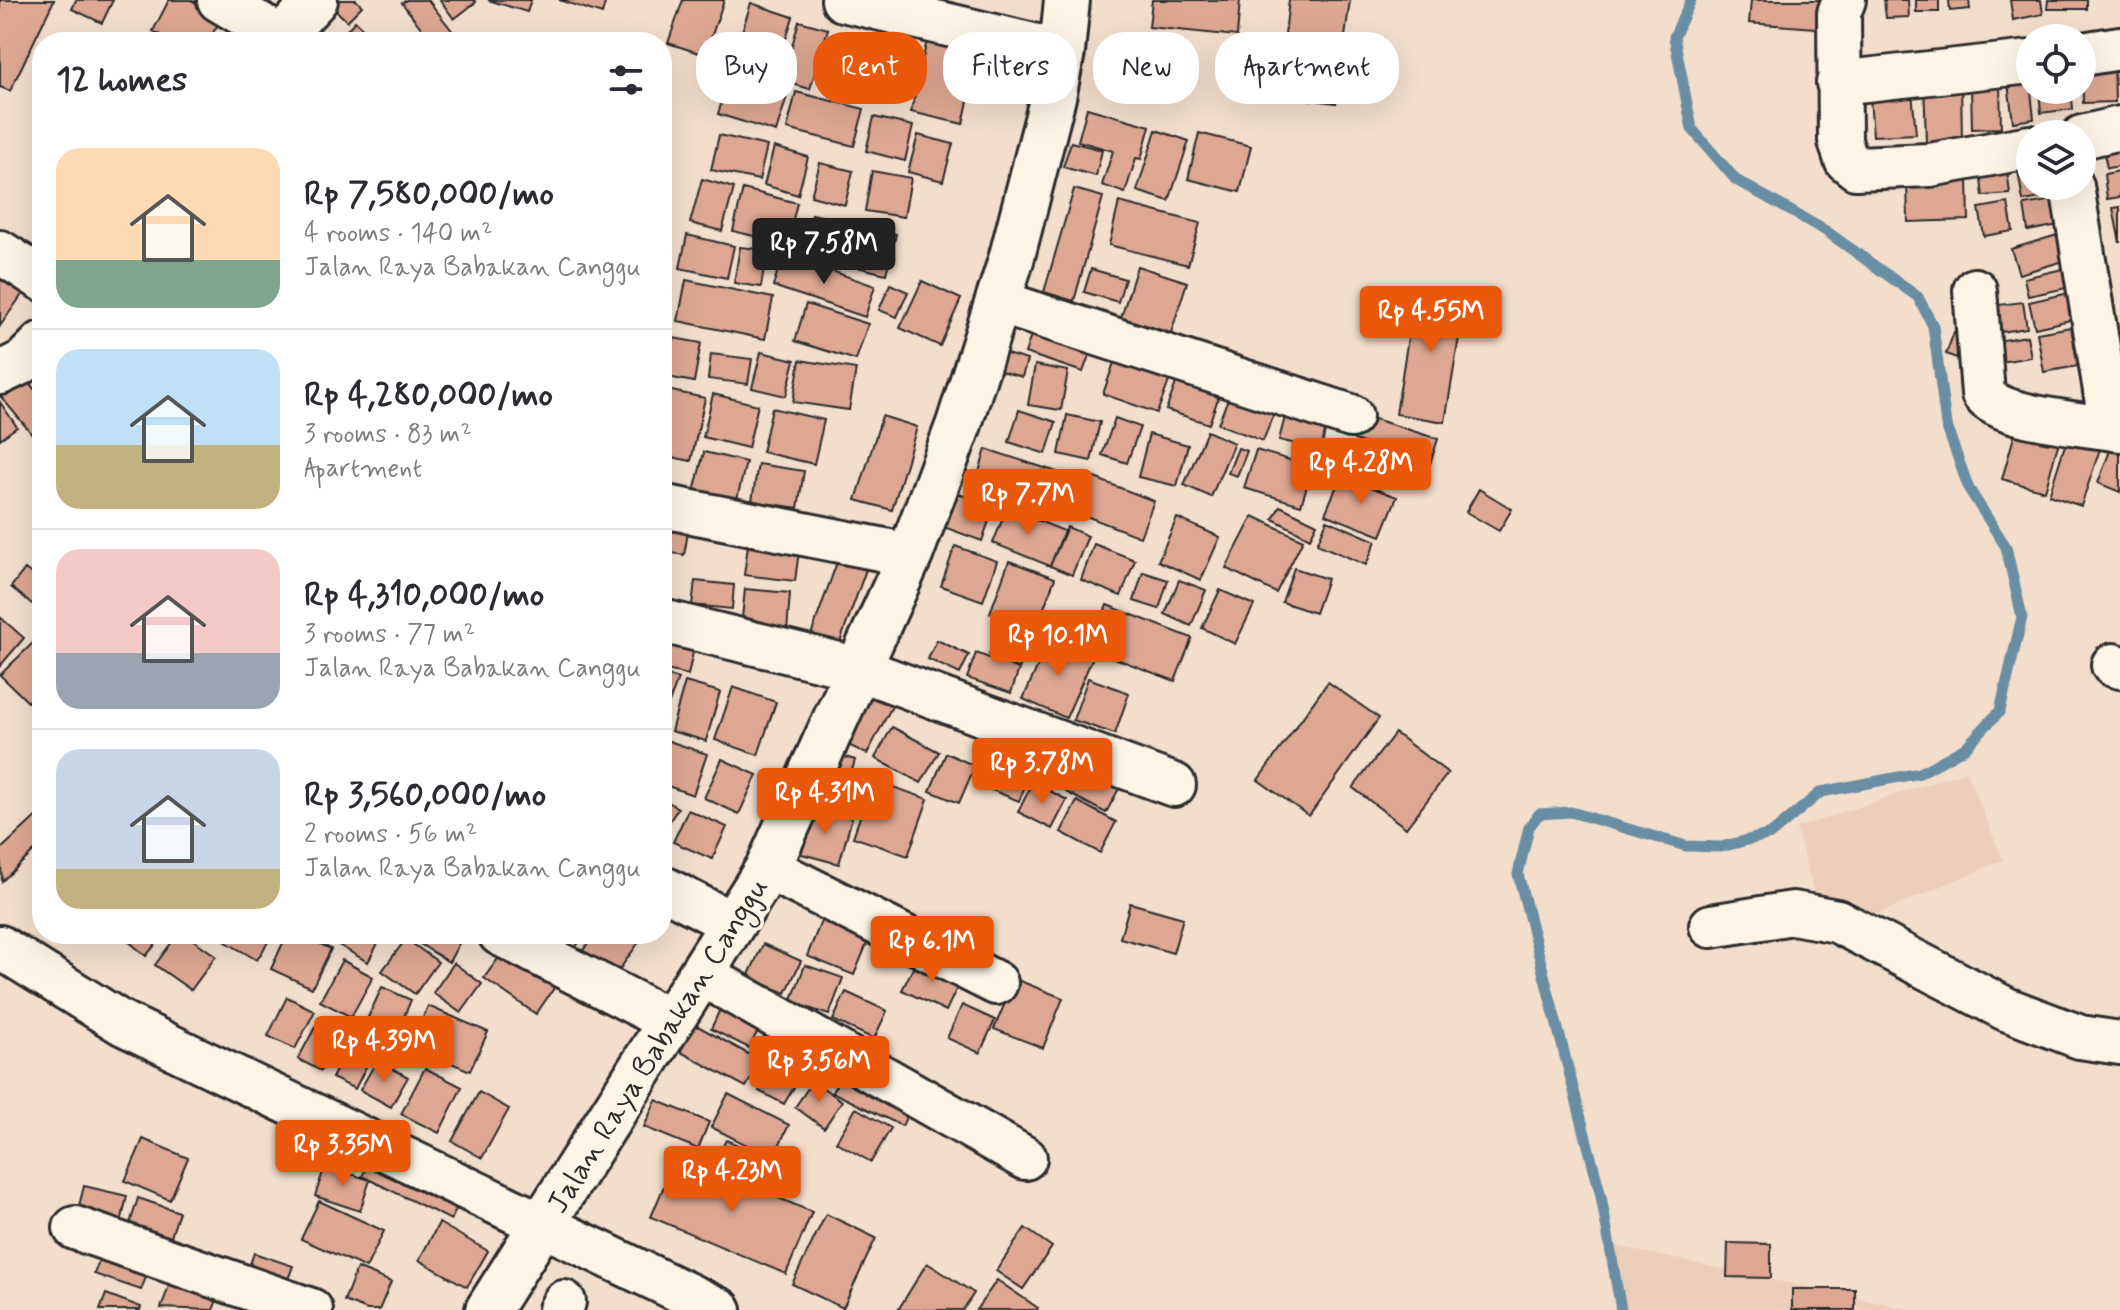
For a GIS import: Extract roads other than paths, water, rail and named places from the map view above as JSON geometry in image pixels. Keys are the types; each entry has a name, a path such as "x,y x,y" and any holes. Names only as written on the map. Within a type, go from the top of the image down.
{"street":[{"path":"219,0 267,32"},
{"path":"286,32 316,0"},
{"path":"843,0 978,32"},
{"name":"Jalan Raya Babakan Canggu","path":"1064,32 1067,0"},
{"path":"1844,0 1839,13 1838,83 1840,141 1846,160 1856,168 1930,165 2016,150"},
{"path":"2096,52 2120,48"},
{"path":"1838,83 2016,64"},
{"name":"Jalan Raya Babakan Canggu","path":"488,1310 768,868 910,555 999,302 1049,104"},
{"path":"2096,134 2120,128"},
{"path":"1975,290 1983,394 1988,401 2017,412 2116,429 2075,200"},
{"path":"0,252 32,273"},
{"path":"999,302 1351,416"},
{"path":"0,373 23,362 32,353"},
{"path":"672,508 910,555"},
{"path":"672,623 859,669 1174,785"},
{"path":"768,868 996,983"},
{"path":"672,892 733,924"},
{"path":"1711,926 1793,913 1837,921 2006,1009 2080,1037 2120,1043"},
{"path":"520,944 672,1022"},
{"path":"0,947 122,1023 720,1310"},
{"path":"703,975 1025,1158"},
{"path":"75,1228 311,1310"}],"waterway":[{"path":"1621,1310 1601,1196 1518,874 1529,827 1539,814 1571,812 1686,846 1721,847 1771,834 1821,792 1920,773 1965,748 2000,711 2022,617 2006,547 1969,489 1946,425 1933,326 1918,297 1826,231 1736,180 1692,129 1674,37 1691,0"}]}
